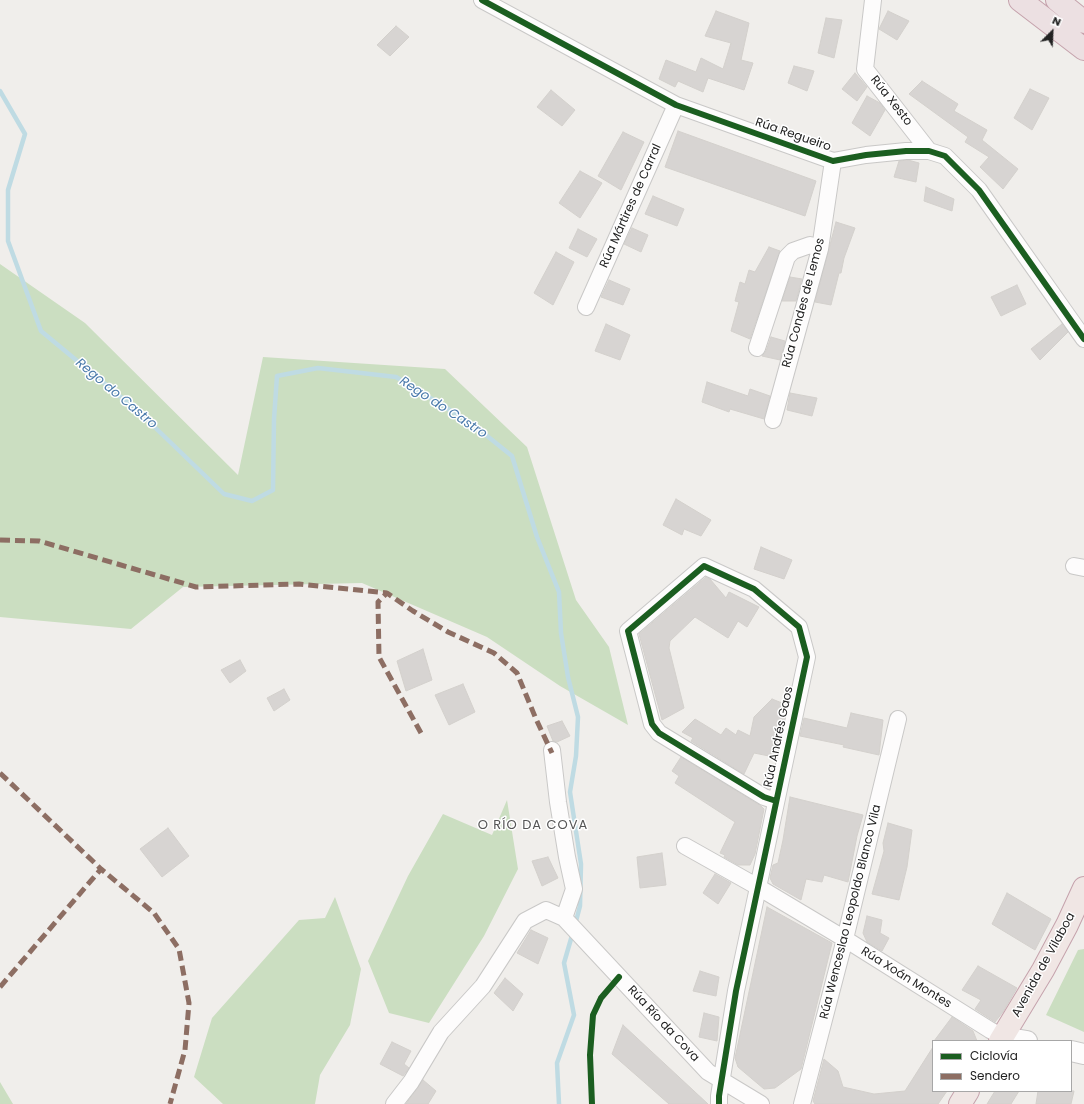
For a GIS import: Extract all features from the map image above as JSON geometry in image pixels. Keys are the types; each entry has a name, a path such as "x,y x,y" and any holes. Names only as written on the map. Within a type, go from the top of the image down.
{"highway":[{"path":"1020,0 1084,49"},
{"path":"1057,0 1084,22"},
{"name":"Avenida de Vilaboa","path":"1002,1039 1043,970 1067,925 1084,888"},
{"path":"960,1104 967,1092"}],"street":[{"name":"Rúa Regueiro","path":"482,0 676,105 833,161 866,155 906,151 929,151 944,156 979,190 1084,339"},
{"name":"Rúa Xesto","path":"873,0 866,69 929,151"},
{"name":"Rúa Mártires de Carral","path":"586,307 676,105"},
{"name":"Rúa Condes de Lemos","path":"773,420 820,248 833,161"},
{"path":"757,348 787,257 793,251 810,245 820,248"},
{"name":"Rúa Andrés Gaos","path":"719,1104 718,1096 736,992 808,657 799,627 754,590 704,566 628,631 652,724 659,733 764,797 776,801"},
{"name":"Rúa Wenceslao Leopoldo Blanco Vila","path":"802,1104 845,939 898,719"},
{"path":"552,750 558,802 574,889 564,918"},
{"name":"Rúa Xoán Montes","path":"685,846 758,887 845,939 1002,1039"},
{"name":"Rúa Río da Cova","path":"394,1104 411,1082 441,1032 483,986 525,922 546,910 564,918 708,1072 761,1104"},
{"path":"1002,1039 1014,1040"},
{"path":"1072,1051 1084,1054"}],"green space":[{"path":"0,264 85,323 238,475 263,357 445,369 527,447 576,600 609,647 628,725 560,686 487,637 362,583 183,587 131,629 0,617"},
{"path":"507,800 518,869 484,936 429,1023 389,1013 368,961 408,876 443,814 492,835"},
{"path":"335,897 361,969 350,1025 320,1075 315,1104 223,1104 194,1077 212,1018 299,920 325,918"},
{"path":"1084,949 1084,1032 1046,1015 1078,950"},
{"path":"0,1082 13,1104 0,1104"}],"building":[{"path":"716,11 749,23 741,60 753,63 744,90 708,78 703,92 678,81 675,87 659,79 666,60 696,72 701,58 723,69 731,43 705,36"},
{"path":"888,11 909,21 897,40 879,29"},
{"path":"826,18 842,20 834,58 818,53"},
{"path":"396,26 409,37 390,56 377,45"},
{"path":"794,66 814,71 807,91 788,83"},
{"path":"855,73 867,87 857,101 842,89"},
{"path":"922,81 958,104 954,111 987,130 982,140 1018,169 1003,189 980,167 989,157 965,142 968,137 909,94"},
{"path":"1030,89 1049,98 1032,130 1014,118"},
{"path":"551,90 575,110 562,126 537,107"},
{"path":"867,96 880,103 885,110 870,136 852,123"},
{"path":"678,131 816,181 805,216 665,167"},
{"path":"623,132 644,142 621,190 598,176"},
{"path":"908,160 919,163 916,182 894,177 899,161"},
{"path":"580,171 602,183 580,218 559,203"},
{"path":"926,187 954,199 952,211 924,201"},
{"path":"653,196 684,209 677,226 645,214"},
{"path":"836,222 855,228 844,258 841,273 839,273 831,305 815,302"},
{"path":"632,228 648,235 641,252 624,244"},
{"path":"578,229 597,239 587,257 569,248"},
{"path":"769,247 780,251 750,339 731,331 739,302 735,301 740,282 745,284 749,270 755,272"},
{"path":"556,252 574,262 553,305 534,293"},
{"path":"790,277 802,279 796,301 782,301"},
{"path":"609,280 630,289 623,305 601,297"},
{"path":"1017,285 1026,304 1001,316 991,297"},
{"path":"606,324 630,335 620,360 595,351"},
{"path":"1062,324 1068,332 1040,360 1031,349"},
{"path":"771,337 785,341 780,360 762,356 766,351"},
{"path":"707,382 748,396 750,389 770,396 764,419 730,409 729,412 702,402"},
{"path":"790,393 817,398 812,416 787,410"},
{"path":"676,499 711,520 701,536 684,529 682,535 663,525"},
{"path":"761,547 792,560 784,579 754,569"},
{"path":"706,577 710,579 726,598 729,592 759,607 747,627 738,621 728,638 695,617 670,641 669,648 684,708 662,720 639,634"},
{"path":"423,649 432,680 406,691 397,661"},
{"path":"240,660 246,671 230,683 221,670"},
{"path":"463,684 475,712 449,725 435,695"},
{"path":"284,689 290,700 274,711 267,698"},
{"path":"772,699 782,703 781,713 785,714 781,732 779,731 774,757 754,753 744,774 691,741 693,738 682,732 695,719 721,735 726,728 736,735 738,730 750,736 754,717"},
{"path":"851,713 883,720 879,755 843,747 844,745 800,736 804,718 847,728"},
{"path":"562,721 570,736 557,742 553,741 547,726"},
{"path":"681,757 764,809 755,854 750,865 738,865 720,853 735,822 675,783 679,776 672,771"},
{"path":"790,797 863,815 857,836 848,882 824,875 822,882 806,879 801,900 773,884 770,878 773,865 778,863"},
{"path":"888,823 912,830 907,867 899,900 872,894 884,851 883,843"},
{"path":"168,828 189,856 162,877 140,849"},
{"path":"662,853 666,885 640,888 637,857"},
{"path":"548,857 558,878 542,886 532,861"},
{"path":"715,874 731,883 718,904 703,893"},
{"path":"1007,893 1051,919 1035,950 992,924"},
{"path":"767,907 832,943 801,1069 775,1088 764,1089 738,1067 735,1058"},
{"path":"867,916 882,920 880,933 889,938 882,951 867,942 863,933"},
{"path":"531,930 548,938 538,964 517,953"},
{"path":"978,966 1017,988 1003,1012 995,1022 975,1009 981,1000 962,990"},
{"path":"700,971 719,977 716,996 693,991"},
{"path":"505,978 523,994 513,1011 494,993"},
{"path":"704,1013 719,1017 717,1041 699,1037"},
{"path":"952,1017 973,1031 977,1040 935,1040"},
{"path":"623,1025 708,1104 669,1104 612,1054"},
{"path":"392,1042 411,1051 404,1064 409,1068 403,1076 380,1064"},
{"path":"932,1049 932,1092 946,1092 938,1104 815,1104 813,1101 824,1059 838,1071 843,1087 874,1094 905,1091"},
{"path":"423,1080 436,1091 428,1104 406,1104"},
{"path":"1074,1091 1071,1104 1036,1104 1038,1092"},
{"path":"994,1092 1018,1092 1011,1104 987,1104"}],"waterway":[{"name":"Rego do Castro","path":"0,91 25,134 8,190 8,241 41,331 139,412 224,494 252,501 273,490 274,419 277,376 318,368 396,377 471,423 512,456 537,537 559,592 561,633 568,677 578,717 576,756 570,792 581,864 580,906 575,925"},
{"name":"Rego do Castro","path":"559,1104 557,1063 574,1015 564,963 573,932"}],"marked path":[{"path":"0,540 39,541 196,587 299,584 387,593"},
{"path":"421,733 379,657 378,602 387,593 448,632 494,653 517,673 552,753"},
{"path":"0,773 101,869"},
{"path":"0,987 101,869 154,913 179,949 189,1003 185,1050 170,1104"}],"cycle path":[{"path":"482,0 676,105 833,161 866,155 906,151 929,151 945,156 979,190 1084,339"},
{"path":"719,1104 736,991 807,657 799,627 754,589 704,566 628,631 652,724 659,733 764,797 776,801"},
{"path":"592,1104 590,1055 593,1015 601,998 619,977"}],"district":[{"name":"O RÍO DA COVA","path":"533,826"}]}
